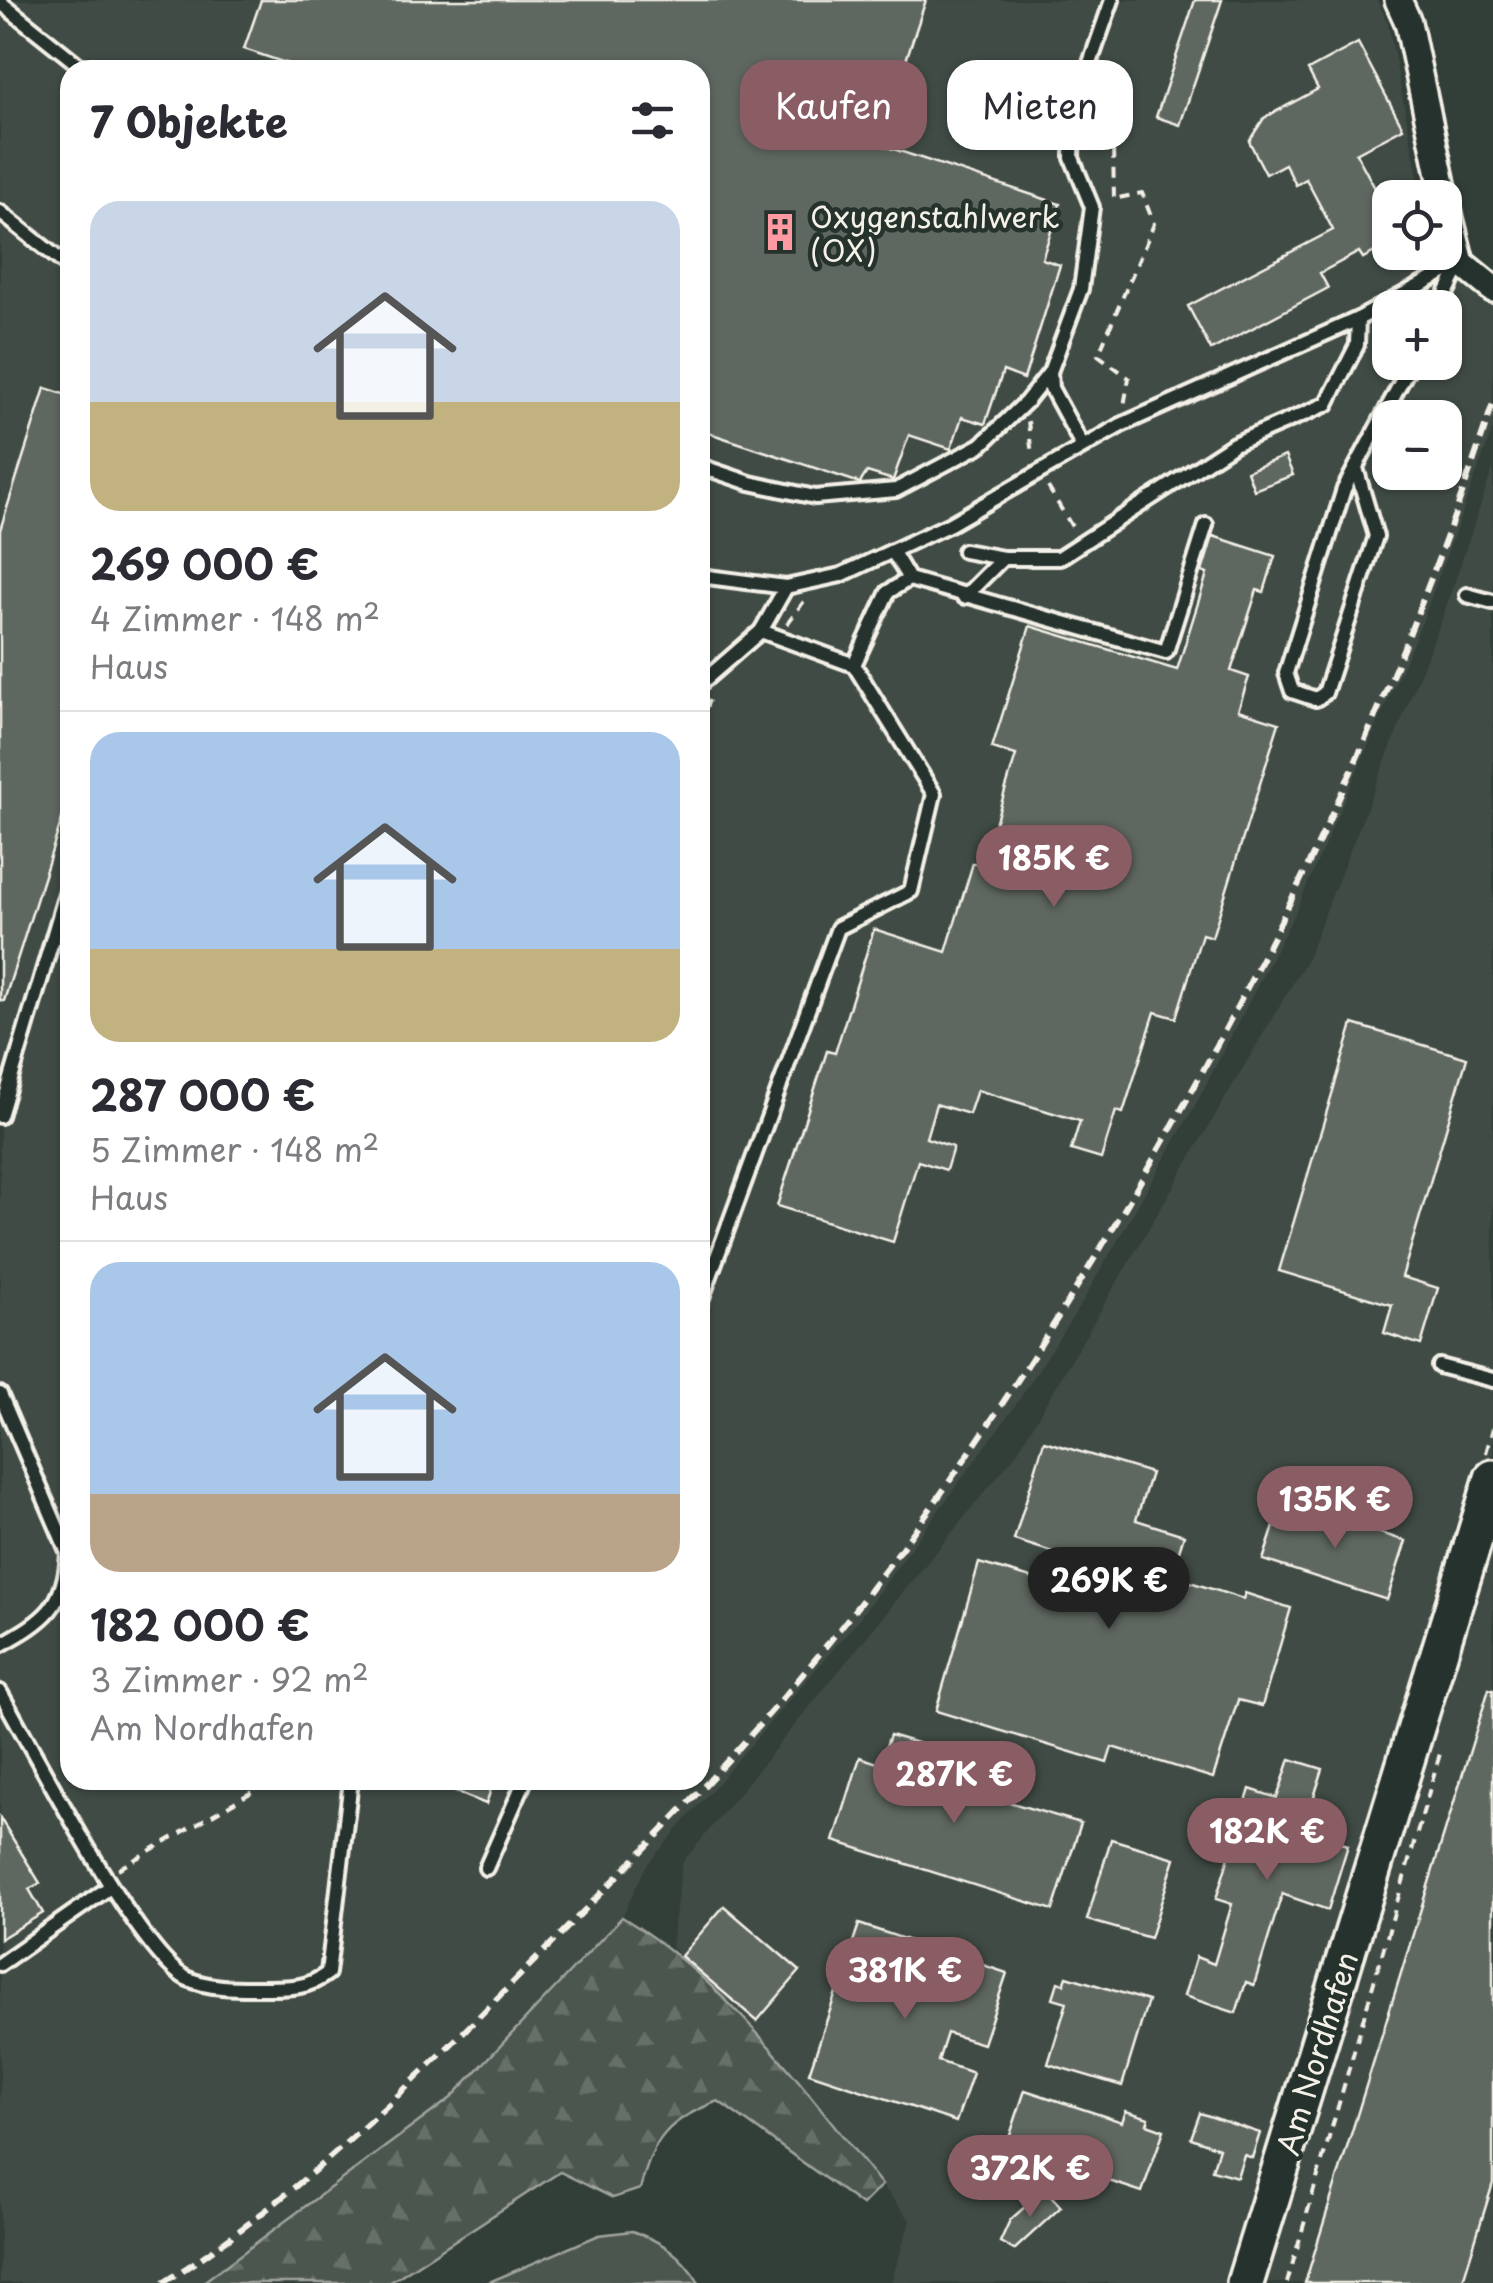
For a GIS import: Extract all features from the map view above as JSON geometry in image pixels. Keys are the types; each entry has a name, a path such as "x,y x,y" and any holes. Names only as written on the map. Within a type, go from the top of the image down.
{"main road":[{"name":"Am Nordhafen","path":"1245,2283 1493,1478"}],"street":[{"path":"1398,0 1408,22 1441,180"},
{"path":"1462,264 1493,289"}],"lane":[{"path":"1091,60 1112,0"},
{"path":"0,2 72,60"},
{"path":"710,470 750,484 816,497 896,490 981,445 1050,372 1081,288 1092,208 1072,150"},
{"path":"0,212 60,260"},
{"path":"710,577 786,588 841,575 950,524 1121,425 1358,319 1448,270"},
{"path":"964,551 1003,558 1059,558 1234,444 1327,404 1356,345 1358,319"},
{"path":"1050,372 1052,388 1082,445"},
{"path":"1356,468 1376,536 1325,692 1316,699 1292,690 1286,674 1344,489 1402,380"},
{"path":"893,552 908,579 1166,652 1206,525"},
{"path":"964,597 1003,558"},
{"path":"854,665 888,592 908,579"},
{"path":"710,675 761,631 786,588"},
{"path":"1467,595 1493,602"},
{"path":"710,1276 838,928 912,891 934,794 854,665 761,631"},
{"path":"0,1116 60,914"},
{"path":"1439,1366 1493,1380"},
{"path":"0,1394 60,1534"},
{"path":"0,1646 55,1608 60,1596"},
{"path":"0,1692 108,1882 148,1940 185,1978 228,1988 311,1986 328,1973 350,1790"},
{"path":"486,1868 521,1790"},
{"path":"0,1964 108,1882"}],"path":[{"path":"1113,150 1114,199 1142,194 1154,224 1098,356 1129,378 1121,425"},
{"path":"1286,2283 1312,2181 1444,1738"},
{"path":"108,1882 257,1790"}],"shaded area":[{"path":"0,0 1377,0 1388,23 1419,180 1372,180 1372,270 1462,270 1493,304 1493,429 1422,622 1295,913 1196,1104 1081,1304 1015,1406 856,1623 646,1866 622,1917 451,2098 202,2283 0,2283"},
{"path":"1493,468 1493,2283 891,2283 910,2220 805,2091 699,1971 671,1947 682,1863 1016,1454 1306,961 1443,616"}],"green space":[{"path":"622,1917 697,1973 794,2075 882,2185 862,2205 718,2101 686,2116 665,2133 651,2156 640,2189 613,2198 560,2172 389,2283 202,2283 451,2098"},
{"path":"632,2231 670,2250 699,2283 487,2283 599,2235"}],"building":[{"path":"261,0 926,0 906,60 740,60 740,150 896,150 1060,204 1042,259 1060,265 1024,379 1003,371 985,424 962,417 951,449 909,435 893,480 867,472 860,483 710,433 710,60 276,60 244,49"},
{"path":"1195,0 1222,0 1180,125 1156,117"},
{"path":"1358,43 1403,128 1356,153 1372,183 1372,253 1363,258 1359,252 1320,273 1328,288 1211,350 1188,306 1333,230 1306,179 1296,185 1285,164 1266,174 1249,141 1264,118 1318,89 1308,70"},
{"path":"45,388 60,393 60,825 4,1001 0,1000 0,530"},
{"path":"1285,456 1293,475 1254,490 1247,471"},
{"path":"1213,536 1275,556 1264,592 1257,590 1231,671 1249,677 1238,710 1279,723 1212,937 1202,934 1176,1018 1155,1012 1123,1113 1116,1111 1101,1159 1071,1150 1080,1121 977,1090 969,1114 936,1104 926,1138 953,1147 946,1170 918,1161 893,1242 777,1206 827,1051 835,1053 874,929 946,952 973,863 982,866 1016,755 992,748 1030,626 1177,670 1207,574 1202,572"},
{"path":"1353,1024 1467,1058 1402,1277 1438,1288 1421,1345 1384,1333 1392,1305 1279,1271"},
{"path":"1044,1441 1151,1473 1136,1520 1184,1535 1171,1576 1243,1599 1245,1593 1291,1608 1262,1706 1238,1700 1213,1778 1112,1747 1107,1763 936,1711 979,1563 1104,1599 1113,1571 1014,1540"},
{"path":"1282,1502 1406,1541 1387,1600 1263,1560"},
{"path":"1489,1689 1493,1690 1493,2183 1462,2283 1305,2283"},
{"path":"890,1735 965,1757 957,1787 1081,1823 1053,1910 834,1841 860,1757 880,1764"},
{"path":"1290,1759 1323,1769 1303,1831 1348,1845 1328,1910 1282,1894 1254,1985 1246,1982 1236,2013 1184,1996 1196,1957 1214,1964 1232,1904 1216,1899 1250,1789 1277,1798"},
{"path":"451,1790 491,1790 486,1804"},
{"path":"0,1818 40,1883 29,1889 43,1913 0,1939"},
{"path":"1111,1839 1175,1858 1150,1938 1087,1920"},
{"path":"724,1906 800,1971 757,2021 681,1956"},
{"path":"859,1924 1007,1973 983,2044 947,2033 938,2061 973,2073 956,2122 809,2073"},
{"path":"1067,1976 1148,2001 1122,2086 1048,2064 1067,2002 1053,1998 1058,1982 1064,1984"},
{"path":"1025,2090 1122,2122 1126,2111 1149,2118 1147,2124 1164,2130 1142,2192 1006,2147"},
{"path":"1200,2113 1260,2133 1252,2158 1244,2155 1237,2177 1212,2170 1219,2148 1191,2138"},
{"path":"1045,2189 1061,2207 1014,2250 1000,2242 1010,2220"}],"railway":[{"path":"710,1779 808,1668 953,1476 1053,1325 1147,1170 1262,959 1365,741 1454,517 1493,403"},
{"path":"163,2283 268,2208 367,2124 461,2035 700,1790"}],"place":[{"name":"Oxygenstahlwerk (OX)","path":"780,232"}]}
